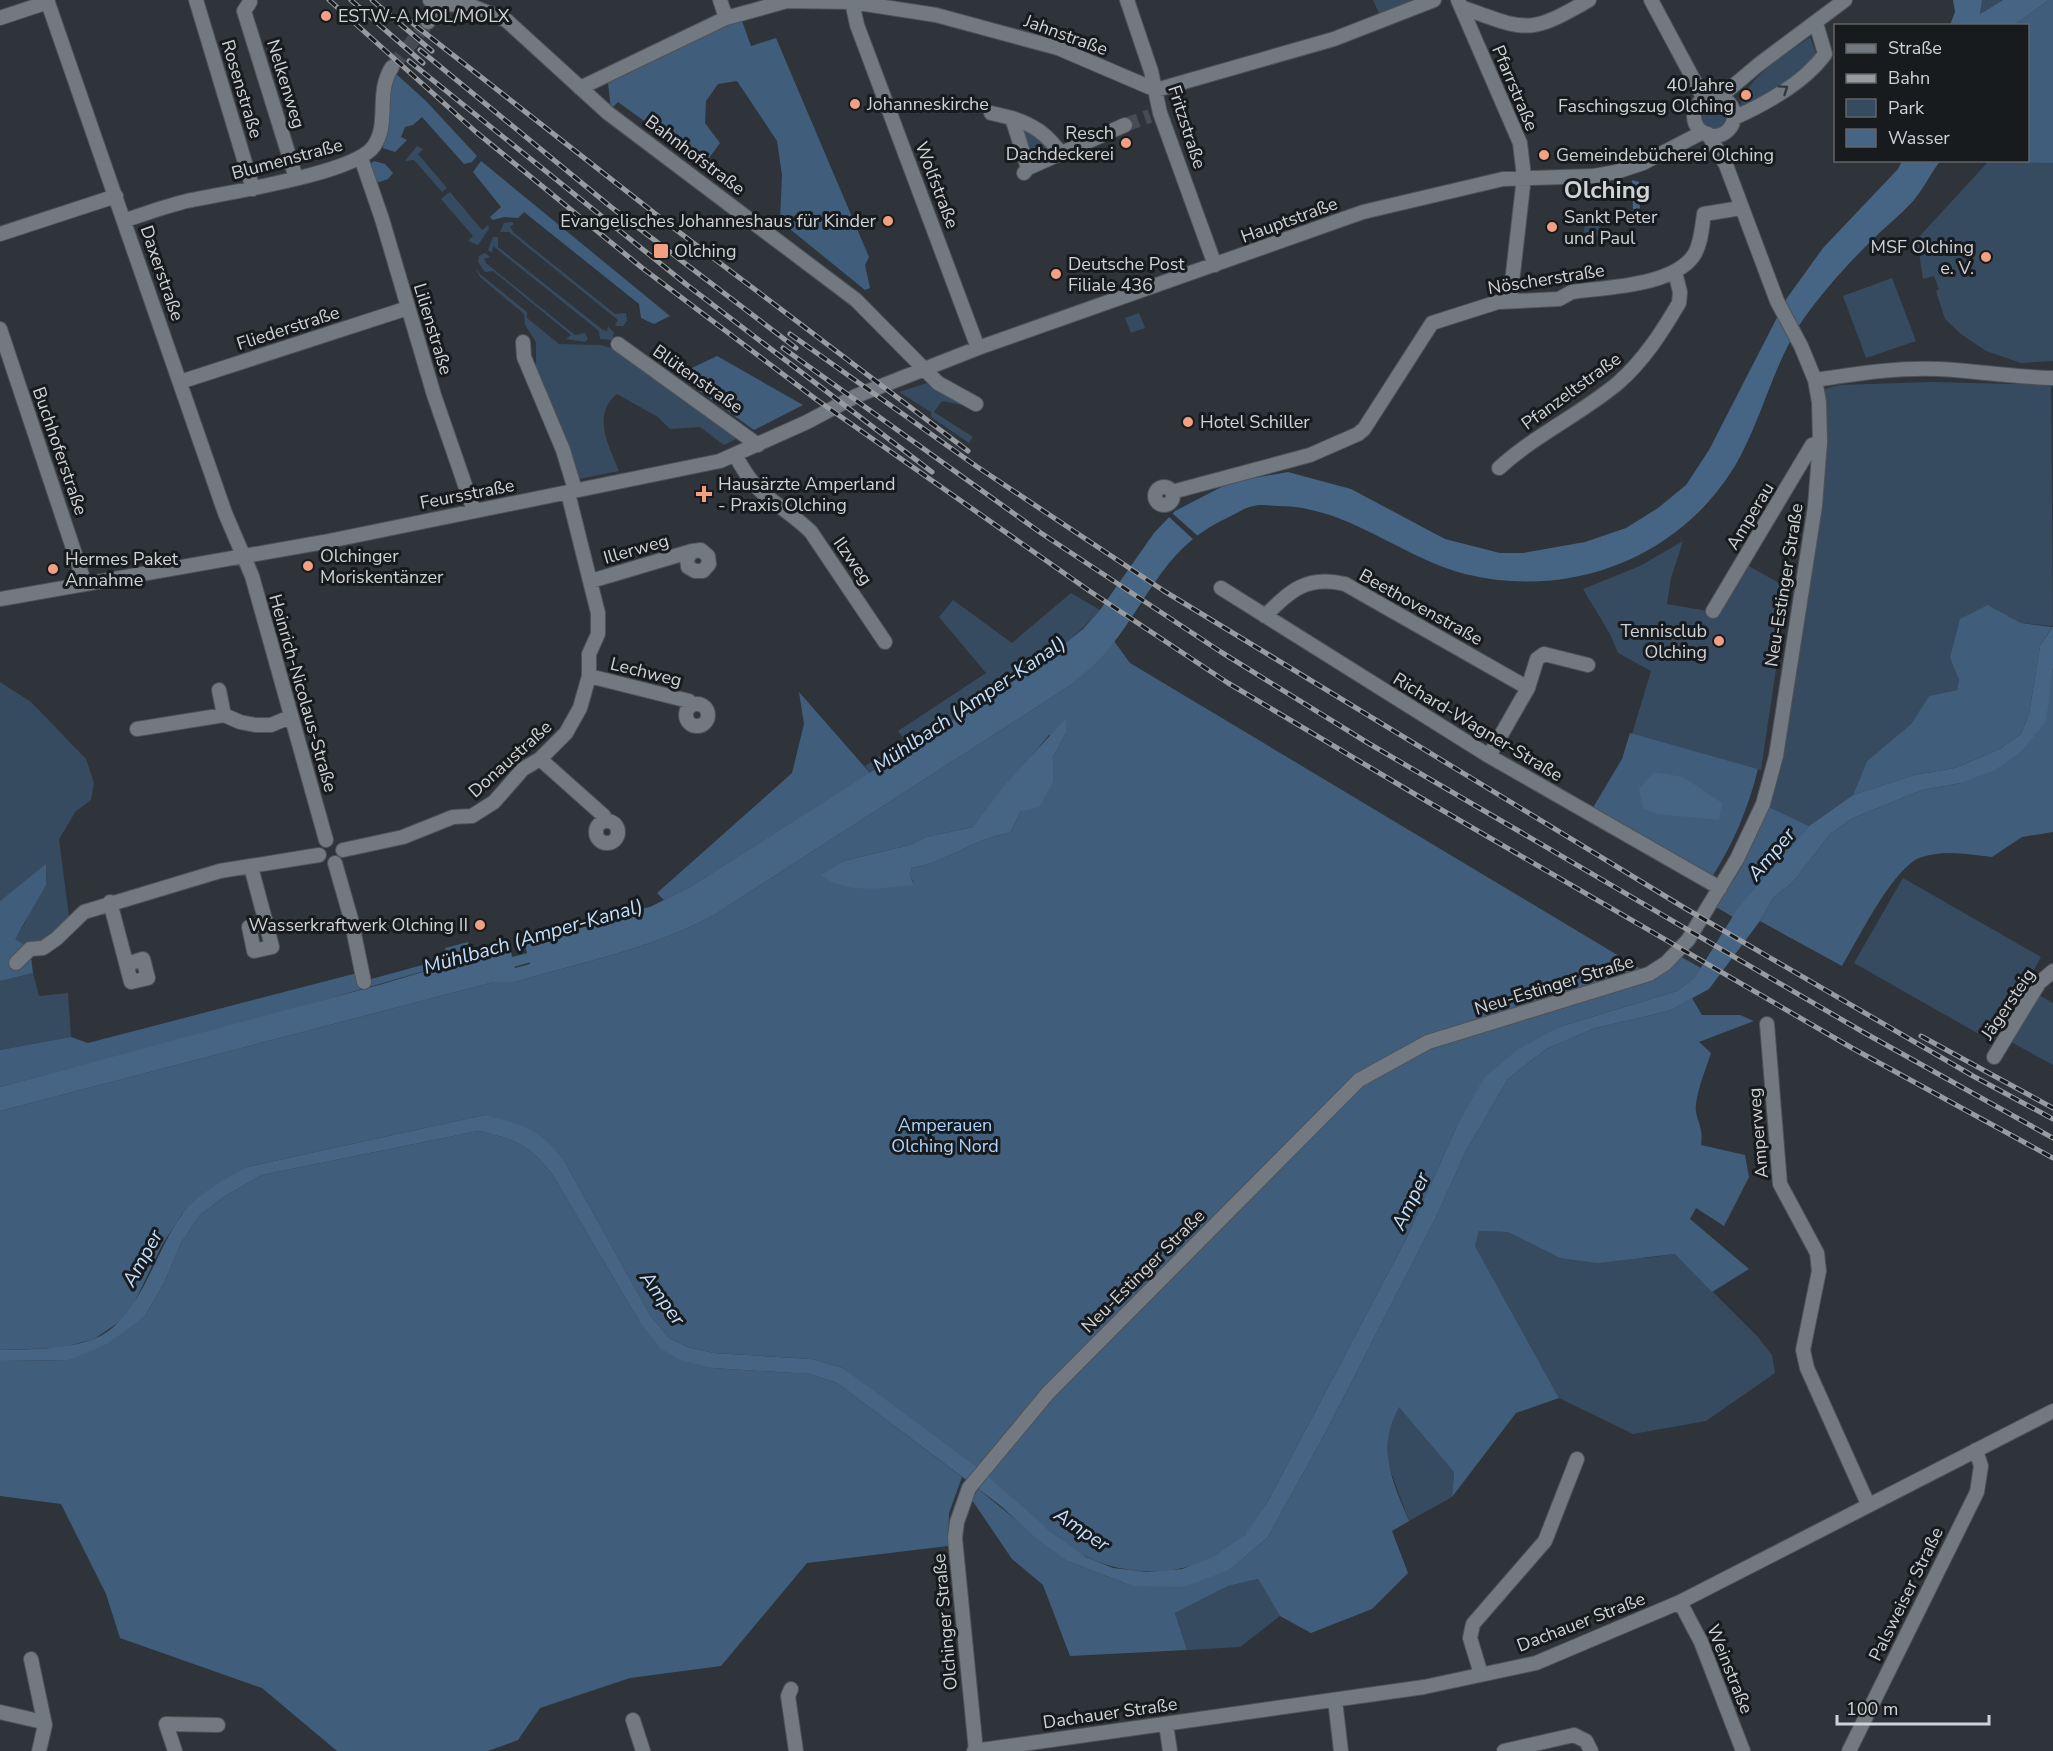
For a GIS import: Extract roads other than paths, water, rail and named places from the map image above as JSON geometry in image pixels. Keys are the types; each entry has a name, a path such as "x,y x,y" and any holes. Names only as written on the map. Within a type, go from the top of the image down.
{"street":[{"name":"Rosenstraße","path":"196,0 253,189"},
{"path":"720,0 726,18"},
{"name":"Fritzstraße","path":"1127,0 1156,90 1155,115 1215,265"},
{"path":"1156,90 1334,39 1434,0"},
{"path":"1460,3 1510,25 1531,27 1550,22 1589,0"},
{"path":"1651,0 1704,99"},
{"path":"0,18 48,1"},
{"name":"Daxerstraße","path":"48,1 243,557"},
{"name":"Jahnstraße","path":"580,88 726,18 787,1 909,5 1059,48 1156,90"},
{"name":"Nelkenweg","path":"250,2 244,11 296,178"},
{"path":"428,22 435,2"},
{"name":"Bahnhofstraße","path":"435,2 469,2 506,20 543,51 608,113 856,300 924,369"},
{"name":"Wolfstraße","path":"852,2 857,25 978,348"},
{"path":"1751,71 1726,132 1717,135 1702,129 1695,110 1704,99 1720,97 1751,71 1816,23 1840,2"},
{"name":"Pfarrstraße","path":"1460,3 1518,133 1524,177 1510,300"},
{"path":"1733,113 1753,110 1817,65 1825,54 1816,23"},
{"name":"Blumenstraße","path":"125,220 186,201 253,189 361,158 373,148 378,139 382,123 383,86 392,67"},
{"path":"1720,97 1733,113"},
{"path":"991,114 1012,118 1039,130 1052,140 1061,154"},
{"path":"1012,118 1026,170 1125,125"},
{"name":"Hauptstraße","path":"924,369 1374,208 1442,192 1524,177 1605,174 1644,163 1675,148 1702,129"},
{"name":"Neu-Estinger Straße","path":"968,1491 1048,1393 1359,1080 1428,1042 1649,974 1666,963 1688,940 1720,888 1763,804 1776,756 1815,506 1820,442 1820,402 1815,380 1801,346 1778,303 1726,165 1702,129"},
{"name":"Neu-Estinger Straße","path":"1726,132 1726,165"},
{"name":"Lilienstraße","path":"361,158 382,219 434,394 474,511"},
{"path":"0,234 116,196"},
{"name":"Nöscherstraße","path":"1172,492 1310,455 1358,434 1364,429 1432,323 1510,300 1559,298 1572,292 1643,282 1675,272 1691,258 1697,249 1704,214 1741,208"},
{"name":"Pfanzeltstraße","path":"1499,468 1608,391 1641,361 1679,303 1680,292 1675,272"},
{"name":"Fliederstraße","path":"180,382 408,308"},
{"name":"Buchhoferstraße","path":"0,329 85,584"},
{"path":"523,342 524,357 563,450 571,488"},
{"name":"Blütenstraße","path":"618,345 758,444"},
{"path":"924,369 938,383 976,404"},
{"name":"Feursstraße","path":"0,598 243,557 474,511 571,488 698,467 735,455 856,396 924,369"},
{"path":"1815,380 1863,373 1936,369 2013,377 2053,378"},
{"name":"Amperau","path":"1713,611 1812,445 1820,442"},
{"name":"Ilzweg","path":"735,455 746,476 763,493 801,521 811,532 885,642"},
{"name":"Donaustraße","path":"343,850 403,837 453,817 472,816 494,802 523,769 540,759 566,733 580,708 590,676 589,654 598,634 598,613 571,488"},
{"name":"Illerweg","path":"591,581 692,551"},
{"name":"Heinrich-Nicolaus-Straße","path":"243,557 252,576 326,840"},
{"name":"Beethovenstraße","path":"1265,616 1295,589 1314,581 1327,580 1345,585 1528,688"},
{"name":"Richard-Wagner-Straße","path":"1221,588 1489,756 1720,888"},
{"path":"1489,756 1528,688 1537,659 1544,654 1588,665"},
{"name":"Lechweg","path":"590,676 689,701 692,705"},
{"path":"219,690 224,715"},
{"path":"136,729 224,715 255,725 271,725 290,717"},
{"path":"540,759 604,816 605,821"},
{"path":"326,840 338,842 343,850 341,858 335,863 325,862 319,855 320,845 326,840"},
{"path":"16,963 30,949 43,948 56,939 84,912 110,902 220,872 319,855"},
{"path":"335,863 351,919 364,982"},
{"path":"250,867 266,923"},
{"path":"110,902 127,964"},
{"name":"Jägersteig","path":"1994,1057 2039,983 2053,971"},
{"name":"Amperweg","path":"1767,1024 1780,1184 1817,1253 1819,1271 1803,1350 1808,1368 1868,1504"},
{"name":"Dachauer Straße","path":"975,1751 1424,1687 1536,1662 1680,1602 2053,1411"},
{"name":"Palsweiser Straße","path":"1849,1751 1977,1492 1982,1466 1976,1450"},
{"path":"1481,1674 1470,1638 1473,1624 1545,1541 1577,1459"},
{"name":"Olchinger Straße","path":"968,1491 955,1538 975,1751"},
{"name":"Weinstraße","path":"1680,1602 1701,1642 1743,1751"},
{"path":"31,1659 45,1728 39,1751"},
{"path":"791,1689 788,1696 796,1751"},
{"path":"1335,1700 1341,1751"},
{"path":"0,1712 43,1722"},
{"path":"633,1720 643,1751"},
{"path":"176,1751 166,1724 218,1725"},
{"path":"1166,1724 1170,1751"},
{"path":"1504,1751 1574,1735 1587,1741 1591,1751"}],"water":[{"path":"1953,0 1982,0 1980,14 2003,0 2049,0 2015,24 1950,24 1955,12"},
{"path":"1902,162 1939,162 1914,200 1850,263 1802,321 1784,353 1741,455 1718,490 1691,520 1659,544 1624,562 1586,575 1546,581 1506,581 1465,574 1441,566 1327,514 1303,508 1278,506 1260,505 1247,508 1204,531 1185,546 1155,582 1115,641 1099,660 1068,687 714,915 690,927 616,954 515,982 494,982 0,1111 0,1087 379,985 473,957 487,945 508,940 515,968 530,964 522,934 650,907 690,887 1036,667 1083,629 1100,610 1154,533 1175,511 1231,482 1288,472 1351,489 1445,539 1500,553 1523,553 1585,542 1626,528 1658,508 1686,485 1709,450 1787,298 1823,248 1898,169"},
{"path":"1632,180 1639,182 1639,194 1636,194 1636,197 1639,198 1640,209 1633,209"},
{"path":"2053,626 2053,668 2046,721 2021,752 1995,770 1961,783 1922,790 1853,818 1830,834 1793,882 1774,897 1760,921 1709,989 1669,1011 1595,1028 1546,1049 1508,1079 1466,1151 1436,1217 1328,1428 1268,1537 1231,1569 1184,1587 1132,1586 1067,1561 1036,1538 1001,1506 837,1383 810,1374 712,1368 680,1360 660,1348 639,1321 544,1164 520,1144 478,1131 262,1175 225,1196 200,1215 181,1243 164,1283 145,1316 107,1344 69,1360 0,1361 0,1350 69,1346 91,1340 107,1332 133,1304 171,1232 187,1208 211,1188 247,1167 484,1115 531,1130 557,1152 566,1164 650,1315 669,1338 688,1347 714,1353 812,1359 843,1368 983,1472 1051,1532 1086,1557 1113,1568 1147,1572 1182,1569 1215,1556 1245,1535 1268,1501 1405,1241 1456,1128 1484,1078 1517,1050 1559,1027 1677,991 1695,977 1738,908 1809,826 1853,795 1914,775 1955,768 2000,749 2021,734 2029,714 2040,646"},
{"path":"1066,718 1066,733 1053,757 1053,782 1039,807 1021,811 1010,833 985,840 937,861 912,868 910,875 914,885 854,888 831,881 821,875 843,861 910,845 926,837 973,827 1004,786"},
{"path":"1654,772 1683,777 1722,803 1719,820 1657,814 1643,808 1639,789"}],"waterway":[{"name":"Mühlbach (Amper-Kanal)","path":"502,965 542,954"}],"tunnel":[{"path":"392,67 428,22"},
{"path":"1125,125 1150,116"}],"railway":[{"path":"329,0 476,132 641,267 817,400 1091,592 1228,683 1423,799 1852,1048 2053,1158"},
{"path":"351,0 423,63"},
{"path":"372,0 432,51"},
{"path":"402,15 667,223 968,451"},
{"path":"420,50 611,207 796,348"},
{"path":"409,61 687,285 932,472"},
{"path":"790,334 976,466 1164,591 1683,907 1973,1076 2053,1119"},
{"path":"783,348 1041,533 1221,652 1368,743 1863,1032 2053,1138"},
{"path":"1921,1036 2053,1108"}],"place":[{"name":"ESTW-A MOL/MOLX","path":"326,16"},
{"name":"40 Jahre Faschingszug Olching","path":"1746,95"},
{"name":"Johanneskirche","path":"855,104"},
{"name":"Resch Dachdeckerei","path":"1126,143"},
{"name":"Gemeindebücherei Olching","path":"1544,155"},
{"name":"Evangelisches Johanneshaus für Kinder","path":"888,221"},
{"name":"Sankt Peter und Paul","path":"1552,227"},
{"name":"Olching","path":"661,251"},
{"name":"MSF Olching e. V.","path":"1986,257"},
{"name":"Deutsche Post Filiale 436","path":"1056,274"},
{"name":"Hotel Schiller","path":"1188,422"},
{"name":"Hausärzte Amperland - Praxis Olching","path":"704,494"},
{"name":"Olchinger Moriskentänzer","path":"308,566"},
{"name":"Hermes Paket Annahme","path":"53,569"},
{"name":"Tennisclub Olching","path":"1719,641"},
{"name":"Wasserkraftwerk Olching II","path":"480,925"}],"district":[{"name":"Olching","path":"1607,190"}],"water label":[{"name":"Amper","path":"1771,854"},
{"name":"Amper","path":"1410,1201"},
{"name":"Amper","path":"142,1258"},
{"name":"Amper","path":"663,1298"},
{"name":"Amper","path":"1082,1529"}],"park label":[{"name":"Amperauen Olching Nord","path":"945,1135"}]}
